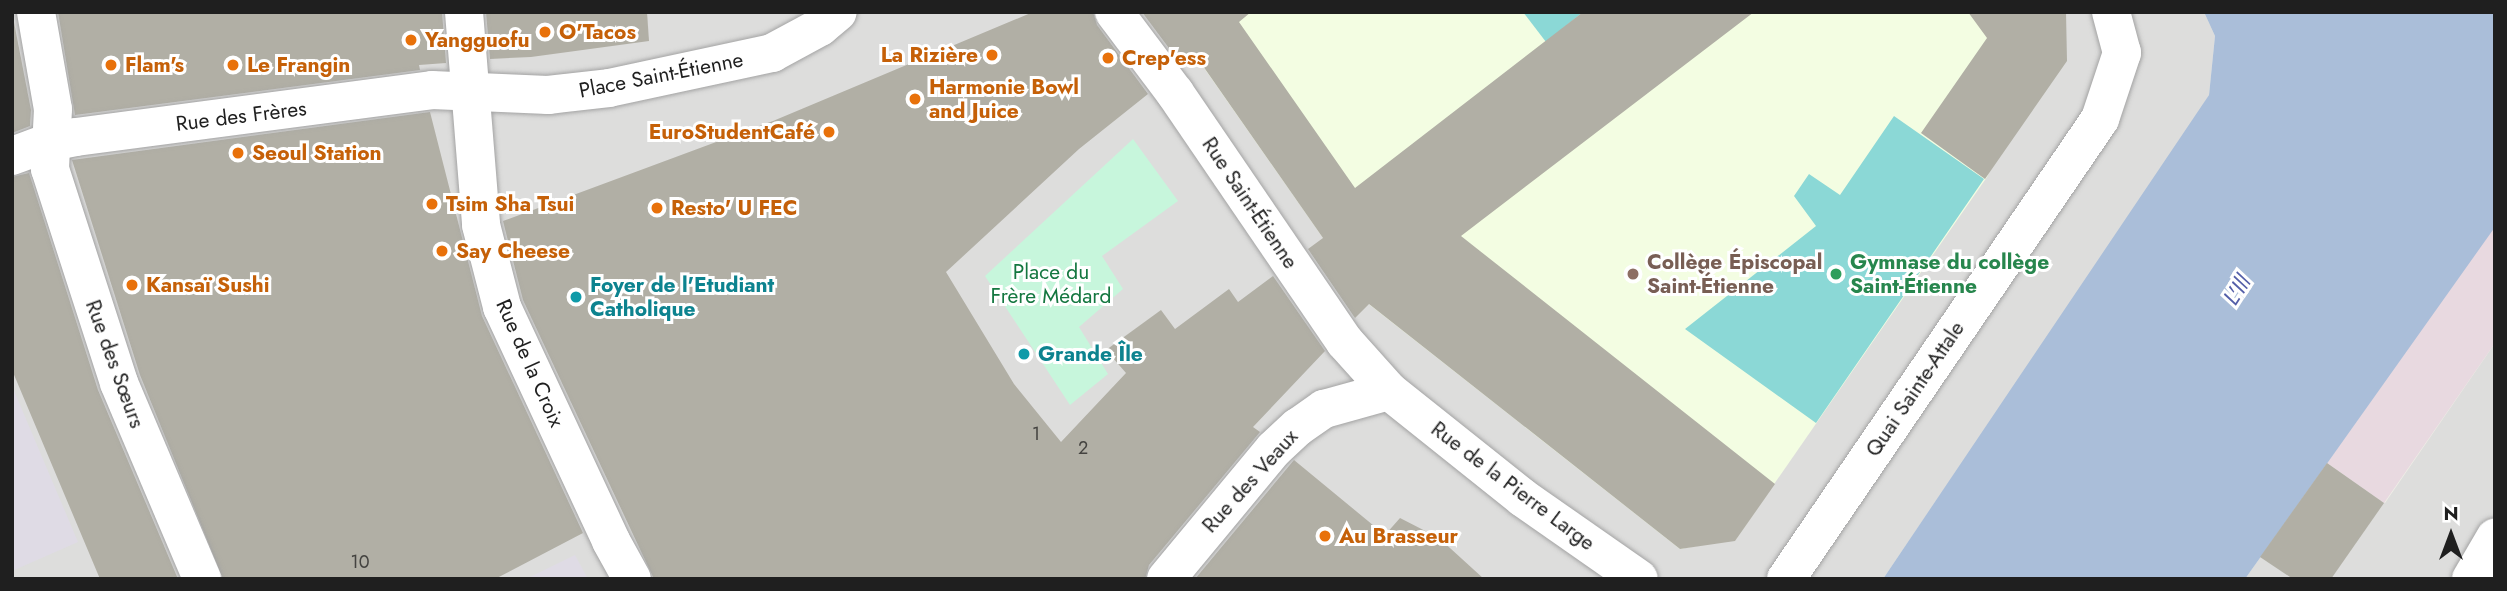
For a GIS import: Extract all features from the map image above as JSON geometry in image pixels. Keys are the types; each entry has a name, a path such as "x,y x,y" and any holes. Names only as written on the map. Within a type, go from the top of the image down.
{"street":[{"name":"Rue des Sœurs","path":"36,12 53,109 50,169 119,383 202,579"},
{"name":"Rue de la Croix","path":"464,12 481,225 502,307 611,541 632,579"},
{"name":"Place Saint-Étienne","path":"472,91 548,95 667,78 772,53 820,27 838,12"},
{"name":"Rue Saint-Étienne","path":"1114,12 1175,93 1345,342 1389,391"},
{"name":"Quai Sainte-Attale","path":"1786,579 2100,119 2123,53 2112,12"},
{"name":"Rue des Frères","path":"12,156 50,142 432,90 472,91"},
{"name":"Rue des Veaux","path":"1167,579 1274,449 1298,427 1324,409 1389,391"},
{"name":"Rue de la Pierre Large","path":"1389,391 1523,498 1639,579"},
{"path":"2471,579 2495,538"}],"shaded area":[{"name":"Grande Île","path":"12,12 2204,12 2215,36 2209,95 2189,129 1883,579 12,579"},
{"name":"Collège Épiscopal Saint-Étienne","path":"1165,12 2066,12 1987,177 1736,539 1680,549 1370,305"},
{"path":"1523,12 1583,12 1546,42"},
{"name":"Gymnase du collège Saint-Étienne","path":"1894,116 1984,179 1816,423 1685,329 1816,226 1794,196 1809,174 1840,195"},
{"path":"2495,225 2495,343 2384,503 2327,463"},
{"path":"2495,343 2495,579 2245,579 2327,463 2385,503"},
{"path":"12,386 78,542 12,571"},
{"path":"575,555 588,579 526,579"}],"green space":[{"name":"Place du Frère Médard","path":"1133,139 1178,201 1102,256 1123,289 1079,327 1108,374 1070,405 985,276"}],"water":[{"name":"L'Ill","path":"2204,12 2495,12 2495,227 2245,579 1883,579 2209,95 2215,36"}],"building":[{"path":"12,12 31,110 30,126 12,133"},
{"path":"58,12 442,12 446,63 419,65 420,70 75,115"},
{"path":"486,12 647,12 649,41 531,57 490,59"},
{"path":"1033,12 1093,12 1097,25 1148,94 1079,149 946,272 1014,384 1061,442 1126,373 1106,350 1161,310 1175,329 1229,289 1238,302 1273,276 1325,351 1253,427 1260,432 1149,565 1145,579 654,579 523,300 503,221 773,121"},
{"path":"1142,12 1251,12 1239,22 1355,188 1583,12 1754,12 1461,236 1775,484 1735,541 1680,549 1369,304 1355,318 1308,249 1323,238 1196,56 1183,67"},
{"path":"1968,12 2066,12 2067,61 1985,179 1921,133 1987,38"},
{"path":"430,112 482,316 583,533 495,579 223,579 140,375 72,160"},
{"path":"29,173 98,390 178,579 100,579 12,370 12,177"},
{"path":"1294,460 1385,535 1400,518 1439,538 1484,579 1195,579"},
{"path":"2327,463 2384,503 2331,579 2293,579 2260,557"}],"place":[{"name":"O'Tacos","path":"545,32"},
{"name":"Yangguofu","path":"411,40"},
{"name":"La Rizière","path":"992,55"},
{"name":"Crep'ess","path":"1108,58"},
{"name":"Flam's","path":"111,65"},
{"name":"Le Frangin","path":"233,65"},
{"name":"Harmonie Bowl and Juice","path":"915,99"},
{"name":"EuroStudentCafé","path":"829,132"},
{"name":"Seoul Station","path":"238,153"},
{"name":"Tsim Sha Tsui","path":"432,204"},
{"name":"Resto' U FEC","path":"657,208"},
{"name":"Say Cheese","path":"442,251"},
{"name":"Collège Épiscopal Saint-Étienne","path":"1633,274"},
{"name":"Gymnase du collège Saint-Étienne","path":"1836,274"},
{"name":"Kansaï Sushi","path":"132,285"},
{"name":"Foyer de l'Etudiant Catholique","path":"576,297"},
{"name":"Grande Île","path":"1024,354"},
{"name":"Au Brasseur","path":"1325,536"}]}
